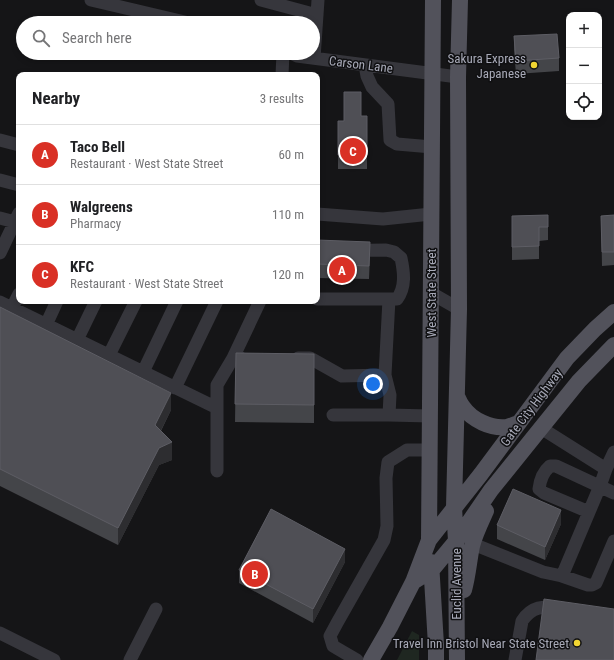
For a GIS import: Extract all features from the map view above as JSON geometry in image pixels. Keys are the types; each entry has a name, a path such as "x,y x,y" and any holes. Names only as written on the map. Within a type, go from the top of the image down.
{"main road":[{"name":"West State Street","path":"371,660 413,582 429,540 433,0"},
{"name":"West State Street","path":"454,507 459,308 458,77 460,0"},
{"name":"Gate City Highway","path":"429,540 481,474 567,358 614,312"},
{"name":"Gate City Highway","path":"432,570 456,541 491,490 579,381 614,345"},
{"path":"457,396 470,416 481,422 492,426 506,427 519,423"},
{"path":"456,610 466,583 472,544 486,510 491,490"},
{"name":"Euclid Avenue","path":"454,507 456,541 457,660"},
{"name":"Euclid Avenue","path":"429,540 432,570 436,660"},
{"path":"413,582 432,570"}],"street":[{"path":"91,0 160,16"},
{"path":"262,0 317,15 318,0"},
{"name":"Carson Lane","path":"320,59 458,77"},
{"path":"282,72 283,60"},
{"path":"365,65 367,76 372,87 388,104 390,140 397,144 432,147"},
{"path":"0,140 16,144"},
{"path":"0,180 16,184"},
{"path":"320,214 383,219 431,214"},
{"path":"0,218 16,218"},
{"path":"0,253 16,220"},
{"path":"320,251 386,250 394,252 401,258 404,274 401,293 397,299 320,299"},
{"path":"431,293 459,308"},
{"path":"389,299 386,375 390,395 389,415"},
{"path":"12,308 16,300"},
{"path":"0,302 217,408"},
{"path":"46,325 56,304"},
{"path":"77,340 95,304"},
{"path":"109,356 135,304"},
{"path":"143,372 176,304"},
{"path":"175,388 216,304"},
{"path":"217,471 217,385 233,358 259,304"},
{"path":"233,358 253,359"},
{"path":"283,359 310,358 342,376 386,375"},
{"path":"333,416 430,416"},
{"path":"541,428 606,469"},
{"path":"357,660 333,646 330,636 384,540 387,526 386,478 388,462 407,450 430,450"},
{"path":"562,576 614,452"},
{"path":"589,512 544,493 539,489 544,470 550,466 556,466 614,493"},
{"path":"472,544 543,572 592,585 596,583 614,541"},
{"path":"515,660 522,621 531,611 546,606 569,610"},
{"path":"130,660 156,609"},
{"path":"0,633 54,660"}],"shaded area":[{"path":"412,631 419,635 419,660 397,660"}],"building":[{"path":"557,34 559,58 516,61 514,36"},
{"path":"344,92 361,92 361,116 367,116 367,155 338,155 338,121 344,121"},
{"path":"548,215 548,227 539,227 539,246 512,247 512,216"},
{"path":"614,215 614,252 602,252 601,216"},
{"path":"320,240 370,242 369,266 320,264"},
{"path":"0,307 171,393 155,425 172,442 159,448 118,528 0,469"},
{"path":"236,353 314,354 314,405 235,404"},
{"path":"513,489 561,510 545,547 497,525"},
{"path":"271,509 345,549 313,609 239,570"},
{"name":"Travel Inn Bristol Near State Street","path":"544,599 614,609 614,660 536,660"}],"place":[{"name":"Sakura Express Japanese","path":"534,65"},
{"name":"KFC","path":"353,151"},
{"name":"Taco Bell","path":"342,270"},
{"name":"Walgreens","path":"255,574"},
{"name":"Travel Inn Bristol Near State Street","path":"577,643"}]}
